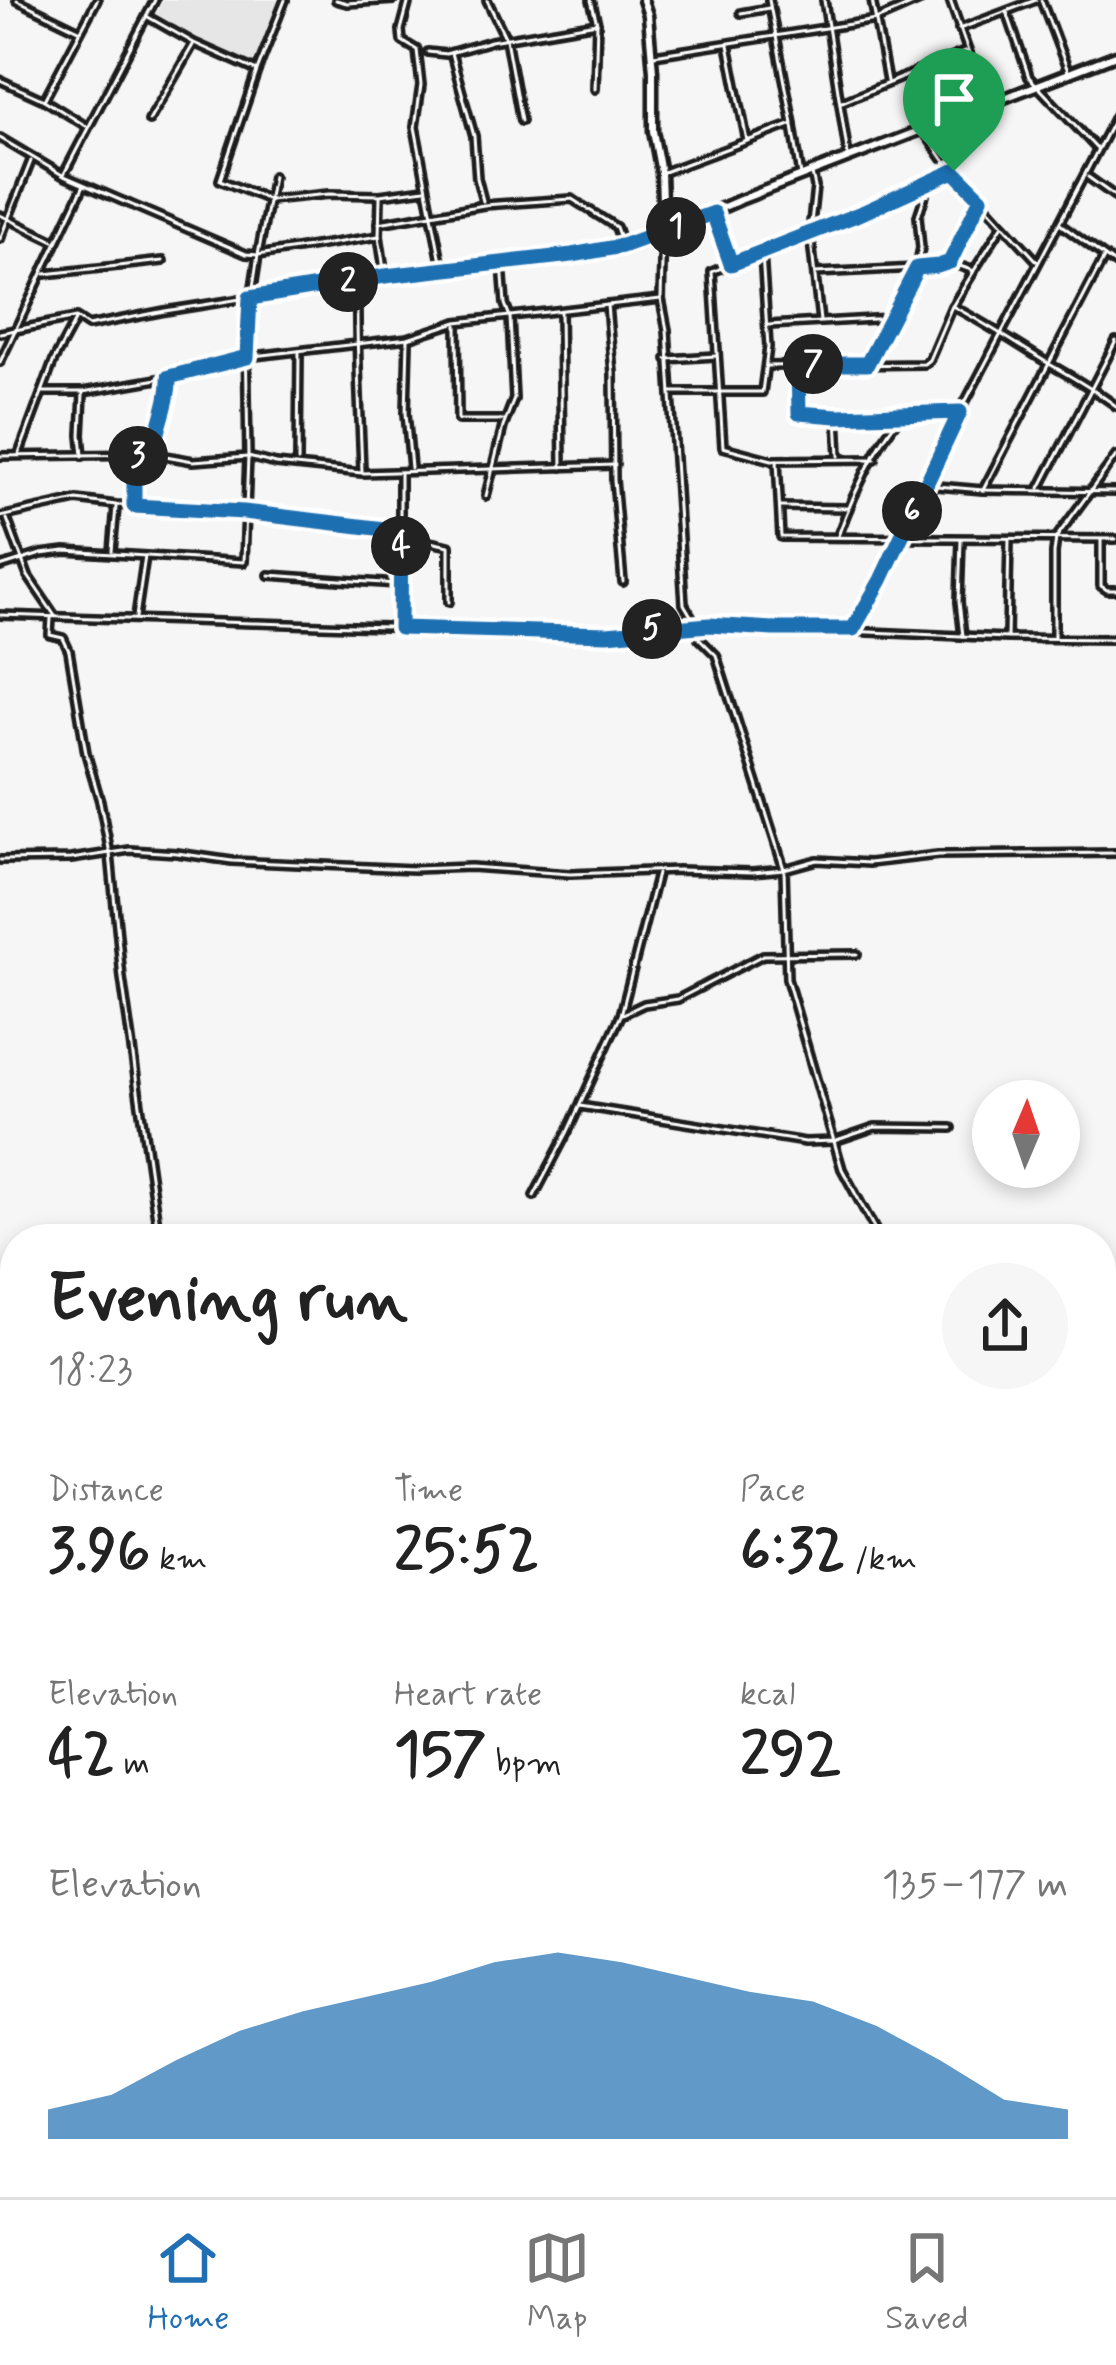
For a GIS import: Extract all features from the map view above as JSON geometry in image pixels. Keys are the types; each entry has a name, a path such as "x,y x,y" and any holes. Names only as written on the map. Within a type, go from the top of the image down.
{"street":[{"path":"16,0 80,30"},
{"path":"44,100 97,0"},
{"path":"64,176 155,0"},
{"path":"285,0 220,180 268,200 425,189"},
{"path":"335,0 394,0"},
{"path":"410,0 402,41 417,50 421,85 415,127 442,268"},
{"path":"487,0 504,39 521,121"},
{"path":"591,0 597,23 595,89"},
{"path":"643,0 652,55 653,131 662,173 661,299 685,604 699,638 717,659 784,869 787,979 842,1168 872,1224"},
{"path":"770,0 801,178"},
{"path":"824,0 849,158"},
{"path":"872,0 888,84"},
{"path":"652,55 876,20 922,0"},
{"path":"950,0 987,105"},
{"path":"959,29 1039,0 1068,74"},
{"path":"741,13 771,8"},
{"path":"1007,12 1029,77 1098,151"},
{"path":"148,16 257,71"},
{"path":"428,52 438,54 597,23"},
{"path":"149,121 194,43"},
{"path":"728,43 747,142"},
{"path":"451,51 474,136 484,205"},
{"path":"841,103 967,51"},
{"path":"0,333 76,318 88,326 385,276 622,246 1116,56"},
{"path":"0,80 87,127"},
{"path":"853,629 960,412 1116,116"},
{"path":"662,173 793,124"},
{"path":"923,130 1039,263"},
{"path":"0,138 64,176 246,254 379,236"},
{"path":"0,238 32,159"},
{"path":"874,459 777,460 723,447 712,272 954,171"},
{"path":"812,173 810,232 820,321"},
{"path":"0,567 64,550 244,562 250,298 273,176"},
{"path":"1086,176 1116,197"},
{"path":"867,364 917,268 921,248 918,217 928,184"},
{"path":"0,362 84,185"},
{"path":"380,195 385,276"},
{"path":"950,262 981,198"},
{"path":"379,223 484,205 572,199 616,227 622,246"},
{"path":"713,213 731,264"},
{"path":"0,215 56,242"},
{"path":"1060,224 1116,265"},
{"path":"766,366 924,364 952,306 1003,225"},
{"path":"669,392 762,392 768,347 761,250"},
{"path":"983,490 1105,258"},
{"path":"43,274 163,261"},
{"path":"814,273 950,262 974,271"},
{"path":"486,496 514,399 502,264"},
{"path":"357,289 362,473"},
{"path":"44,392 83,392 247,357 408,338 457,322 661,299"},
{"path":"607,304 622,583"},
{"path":"952,306 1091,386 1116,406"},
{"path":"560,309 562,467"},
{"path":"18,457 76,318"},
{"path":"765,326 893,318"},
{"path":"457,322 458,420 505,420"},
{"path":"408,338 406,413 411,471"},
{"path":"1039,490 1116,341"},
{"path":"298,465 299,349"},
{"path":"667,359 717,355"},
{"path":"798,364 799,413 960,412"},
{"path":"154,454 169,377"},
{"path":"83,392 83,456"},
{"path":"838,537 848,508 904,412"},
{"path":"837,416 839,460"},
{"path":"0,456 154,454 194,461 248,457 362,473 615,465"},
{"path":"1054,638 1056,538 1116,456"},
{"path":"134,457 134,506"},
{"path":"777,460 781,537 1116,539"},
{"path":"400,472 400,628"},
{"path":"925,485 1116,492"},
{"path":"157,1224 122,978 110,854 69,651 63,638 50,635 53,617 28,576 3,518 77,500 244,512 401,531 449,546 449,602"},
{"path":"112,552 116,505"},
{"path":"780,507 848,508"},
{"path":"961,537 959,602 964,636"},
{"path":"1006,638 1009,537"},
{"path":"1101,538 1101,586 1116,590"},
{"path":"136,619 145,556"},
{"path":"269,575 399,584"},
{"path":"0,615 607,634 697,626 1116,638"},
{"path":"0,860 58,860 130,850 232,861 570,874 784,869 817,860 869,863 938,855 1116,853"},
{"path":"534,1196 621,1015 658,872"},
{"path":"621,1015 632,1007 678,1000 763,955 857,954"},
{"path":"580,1106 805,1142 834,1141 875,1127 952,1128"}],"shaded area":[{"path":"163,0 280,0 255,66 155,16"}],"route":[{"path":"954,171 981,198 950,262 917,268 867,364 798,364 799,413 960,412 853,629 709,625 607,634 400,628 401,531 244,512 134,506 134,457 154,454 169,377 247,357 250,298 622,246 713,213 731,264 954,171"}]}
